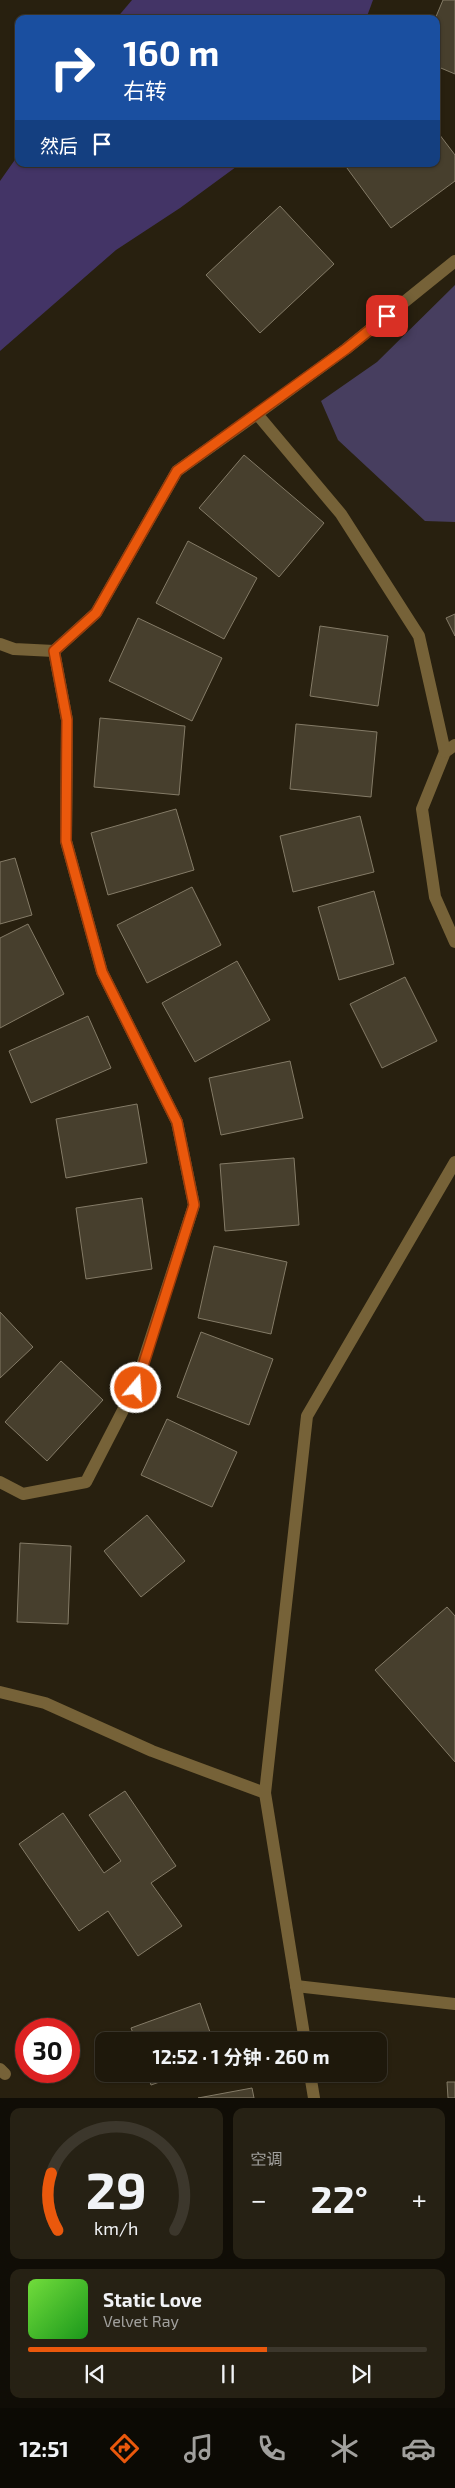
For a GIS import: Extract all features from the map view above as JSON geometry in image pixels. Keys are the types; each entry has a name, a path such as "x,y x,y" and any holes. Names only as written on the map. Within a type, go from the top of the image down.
{"street":[{"path":"0,644 14,649 54,651 96,613 177,471 346,349 455,261"},
{"path":"256,414 341,514 419,636 450,749 422,810 435,897 455,942"},
{"path":"0,1482 23,1494 86,1482 136,1388 194,1205 177,1122 102,972 66,841 67,720 54,651"},
{"path":"304,2032 265,1792 307,1416 455,1162"},
{"path":"0,1692 44,1703 152,1751 265,1792"},
{"path":"296,1986 455,2004"},
{"path":"311,2082 314,2098"}],"shaded area":[{"path":"132,0 373,0 367,15 119,15"},
{"path":"15,160 15,167 236,167 180,208 116,250 0,351 0,181"},
{"path":"455,285 455,522 425,521 338,440 321,401 377,362"}],"building":[{"path":"443,0 455,0 455,74 440,68 440,15 437,15"},
{"path":"440,135 455,155 455,181 391,228 346,167 440,167"},
{"path":"280,206 334,264 260,333 206,275"},
{"path":"244,455 324,523 279,577 199,508"},
{"path":"188,541 257,578 224,639 156,603"},
{"path":"455,614 455,636 446,618"},
{"path":"138,618 222,658 192,721 109,681"},
{"path":"320,626 388,636 378,706 310,696"},
{"path":"100,718 185,726 179,795 94,787"},
{"path":"296,724 377,732 371,797 290,789"},
{"path":"176,809 194,870 108,895 91,833"},
{"path":"360,816 374,872 293,892 280,836"},
{"path":"15,858 32,915 0,924 0,862"},
{"path":"192,887 221,945 147,983 117,925"},
{"path":"374,891 394,964 339,980 318,907"},
{"path":"28,924 64,994 0,1028 0,938"},
{"path":"237,961 270,1020 195,1062 162,1003"},
{"path":"405,977 437,1041 382,1068 350,1004"},
{"path":"88,1016 111,1068 31,1103 9,1051"},
{"path":"290,1061 303,1118 221,1135 209,1078"},
{"path":"137,1104 147,1163 66,1178 56,1119"},
{"path":"294,1158 299,1225 225,1231 220,1164"},
{"path":"142,1198 152,1269 86,1279 76,1208"},
{"path":"214,1246 287,1262 271,1334 198,1318"},
{"path":"0,1312 33,1347 0,1378"},
{"path":"201,1332 273,1359 249,1425 177,1397"},
{"path":"61,1361 103,1400 47,1461 5,1422"},
{"path":"167,1419 237,1452 212,1507 141,1475"},
{"path":"147,1515 185,1561 141,1597 104,1551"},
{"path":"20,1543 71,1546 68,1624 17,1622"},
{"path":"447,1607 455,1616 455,1762 375,1670"},
{"path":"125,1791 176,1866 151,1883 182,1926 138,1956 108,1911 79,1931 19,1844 63,1813 104,1873 121,1861 89,1815"},
{"path":"200,2003 210,2032 133,2032 131,2028"},
{"path":"447,2082 455,2082 455,2098 448,2098"},
{"path":"252,2088 254,2098 198,2098"}],"route":[{"path":"136,1388 194,1205 177,1122 102,972 66,841 67,720 54,651 96,613 177,471 346,349 387,316"}]}
